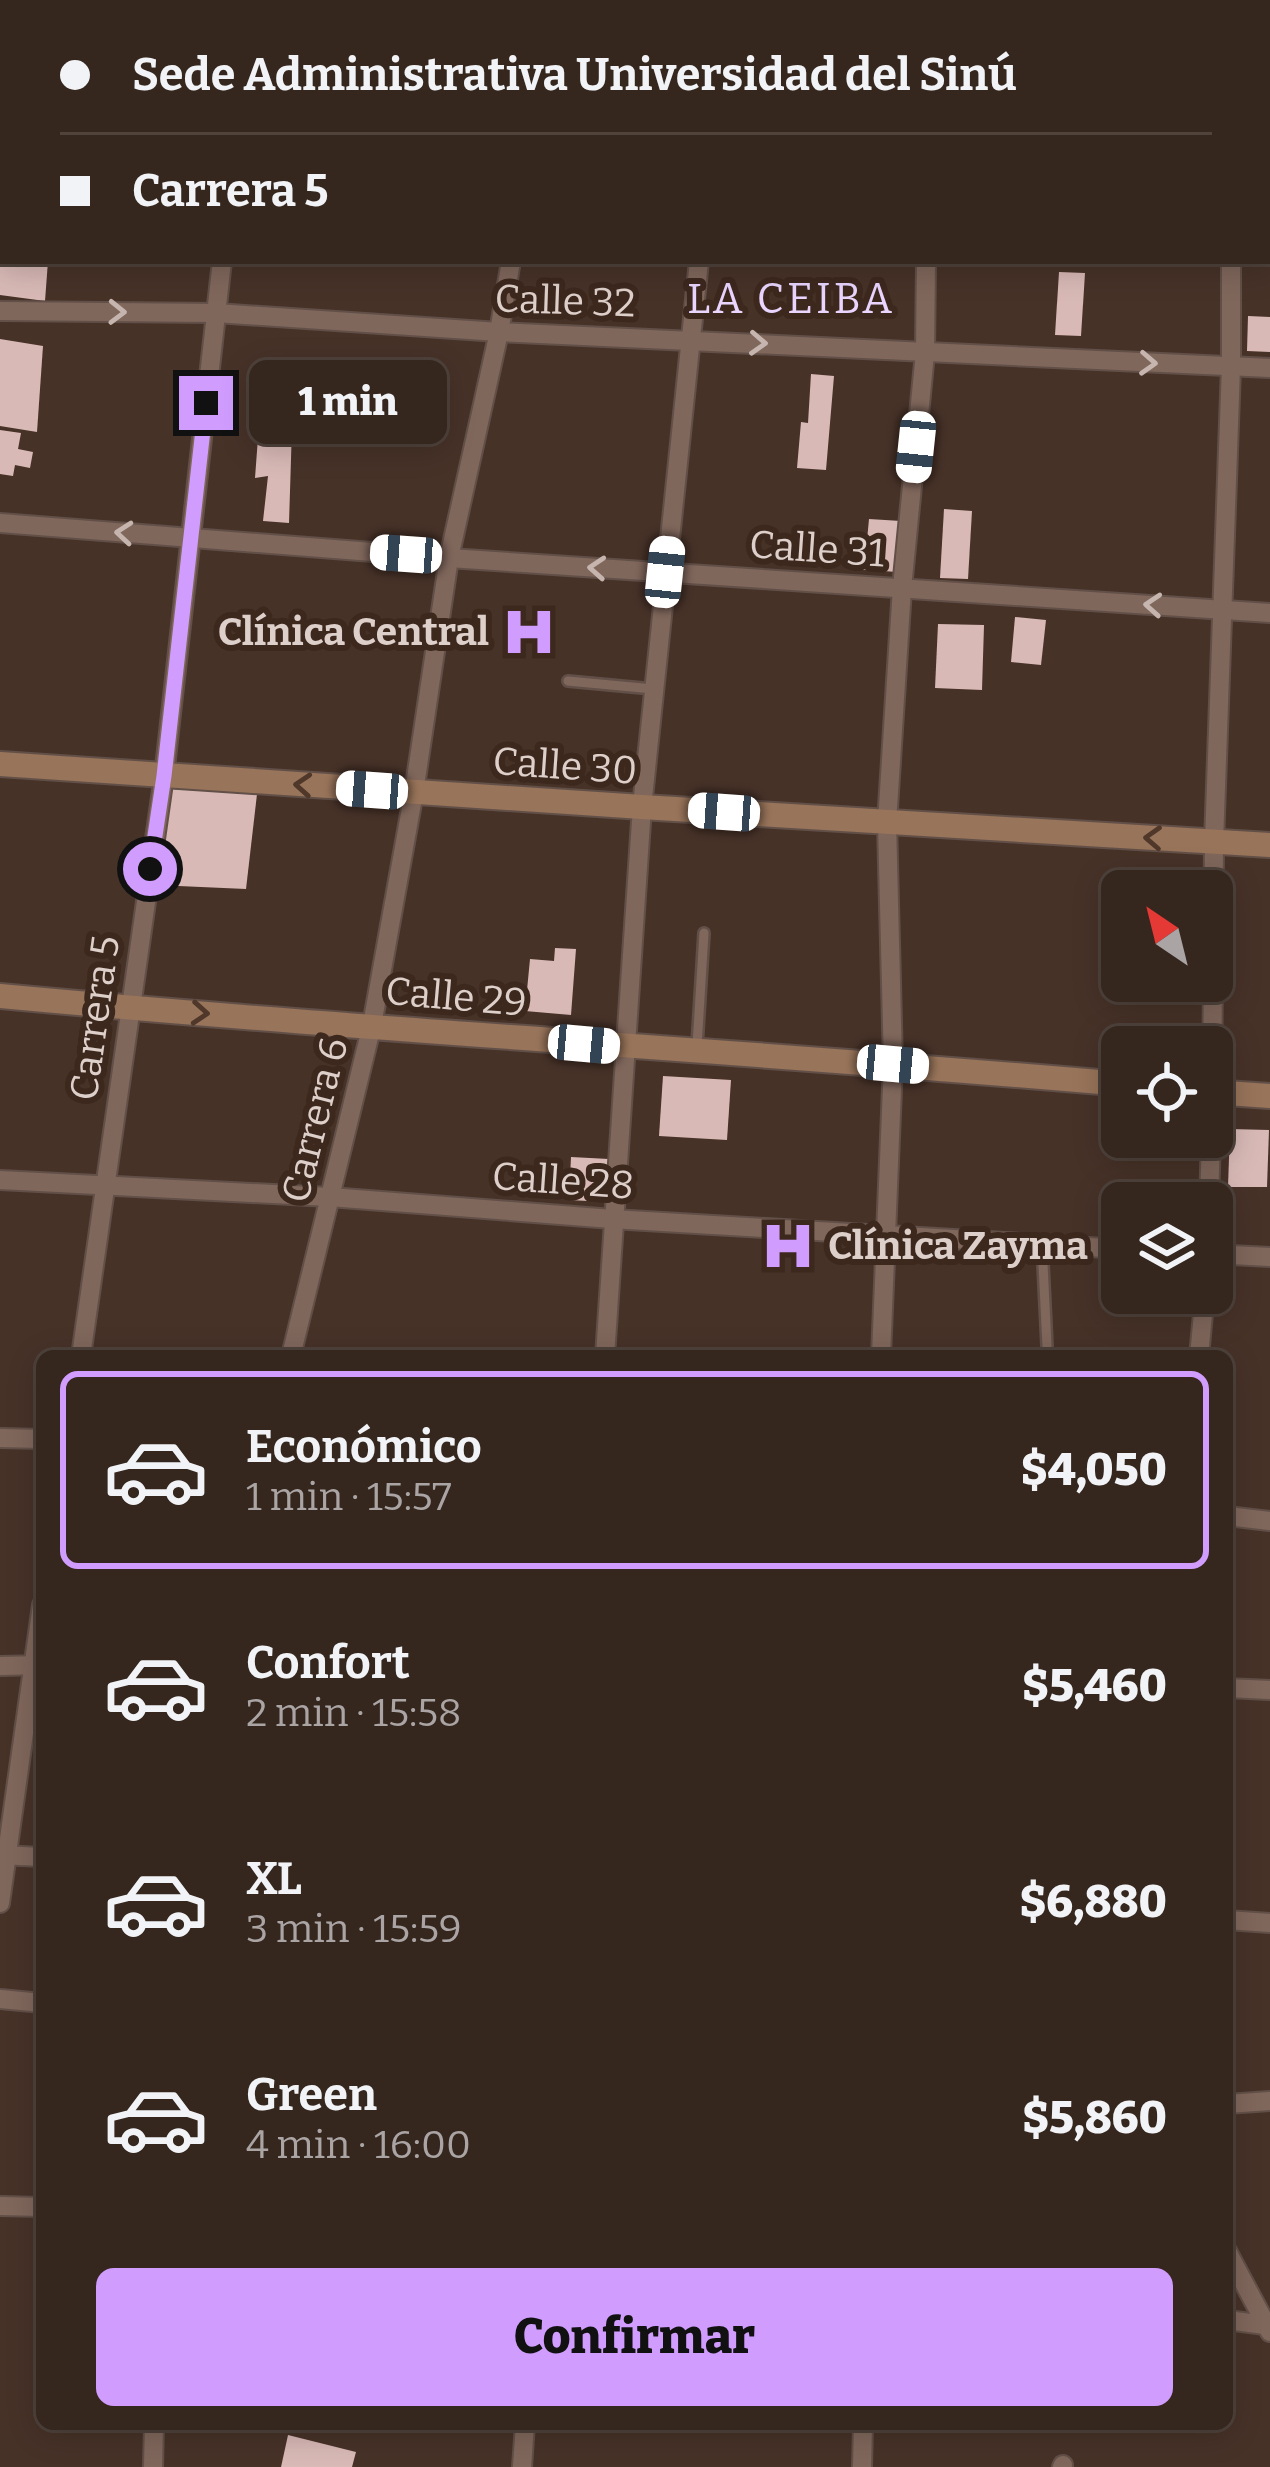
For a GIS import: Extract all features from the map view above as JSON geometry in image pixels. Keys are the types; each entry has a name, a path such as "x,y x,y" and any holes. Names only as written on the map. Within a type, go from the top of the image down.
{"street":[{"name":"Carrera 5","path":"81,1350 164,776 222,264"},
{"name":"Carrera 6","path":"292,1350 372,1025 414,793 448,558 510,264"},
{"path":"605,1350 642,807 699,264"},
{"path":"881,1350 893,1064 887,823 902,588 925,353 926,264"},
{"path":"1213,1026 1231,264"},
{"name":"Calle 32","path":"0,311 216,313 499,332 1270,368"},
{"name":"Calle 31","path":"0,523 1270,613"},
{"name":"Calle 30","path":"0,764 1270,845"},
{"name":"Calle 29","path":"0,996 1101,1082"},
{"path":"1233,1094 1270,1096"},
{"name":"Calle 28","path":"0,1180 1101,1248"},
{"path":"1233,1255 1270,1257"},
{"path":"1199,1350 1202,1314"},
{"path":"0,1438 36,1439"},
{"path":"1233,1517 1270,1521"},
{"path":"0,1666 36,1665"},
{"path":"0,1903 36,1671"},
{"path":"1233,1688 1270,1690"},
{"path":"4,1856 36,1857"},
{"path":"1233,1920 1270,1923"},
{"path":"0,1999 36,2002"},
{"path":"1233,2104 1270,2101"},
{"path":"0,2206 36,2207"},
{"path":"1233,2262 1268,2329"},
{"path":"1233,2321 1268,2329"},
{"path":"153,2467 154,2430"},
{"path":"522,2467 525,2430"},
{"path":"862,2467 863,2430"}],"lane":[{"path":"568,682 653,689"},
{"path":"696,1051 704,932"},
{"path":"1042,1244 1047,1346"}],"building":[{"path":"0,264 48,264 45,301 0,295"},
{"path":"1059,272 1085,273 1081,336 1055,335"},
{"path":"1248,316 1270,317 1270,352 1247,351"},
{"path":"0,339 43,346 37,432 0,426"},
{"path":"811,374 834,376 826,470 797,468 801,422 808,423"},
{"path":"259,424 292,427 289,523 263,521 268,476 255,478"},
{"path":"0,430 21,433 18,449 33,452 30,468 15,465 13,476 0,474"},
{"path":"944,509 972,511 968,579 940,578"},
{"path":"869,519 901,521 897,572 855,569 856,550 866,551"},
{"path":"1015,617 1046,620 1041,665 1011,662"},
{"path":"938,624 984,625 982,690 935,688"},
{"path":"173,789 257,794 246,889 156,885"},
{"path":"555,948 576,949 571,1015 525,1011 530,959 554,961"},
{"path":"663,1076 731,1080 727,1140 659,1136"},
{"path":"1233,1129 1269,1130 1267,1187 1233,1187 1228,1182"},
{"path":"571,1157 609,1159 607,1202 569,1200"},
{"path":"288,2435 356,2452 352,2467 281,2467"}],"place":[{"name":"Clínica Central","path":"529,632"},
{"name":"Clínica Zayma","path":"788,1246"}],"district":[{"name":"LA CEIBA","path":"791,299"}],"route":[{"path":"150,869 206,403"}]}
